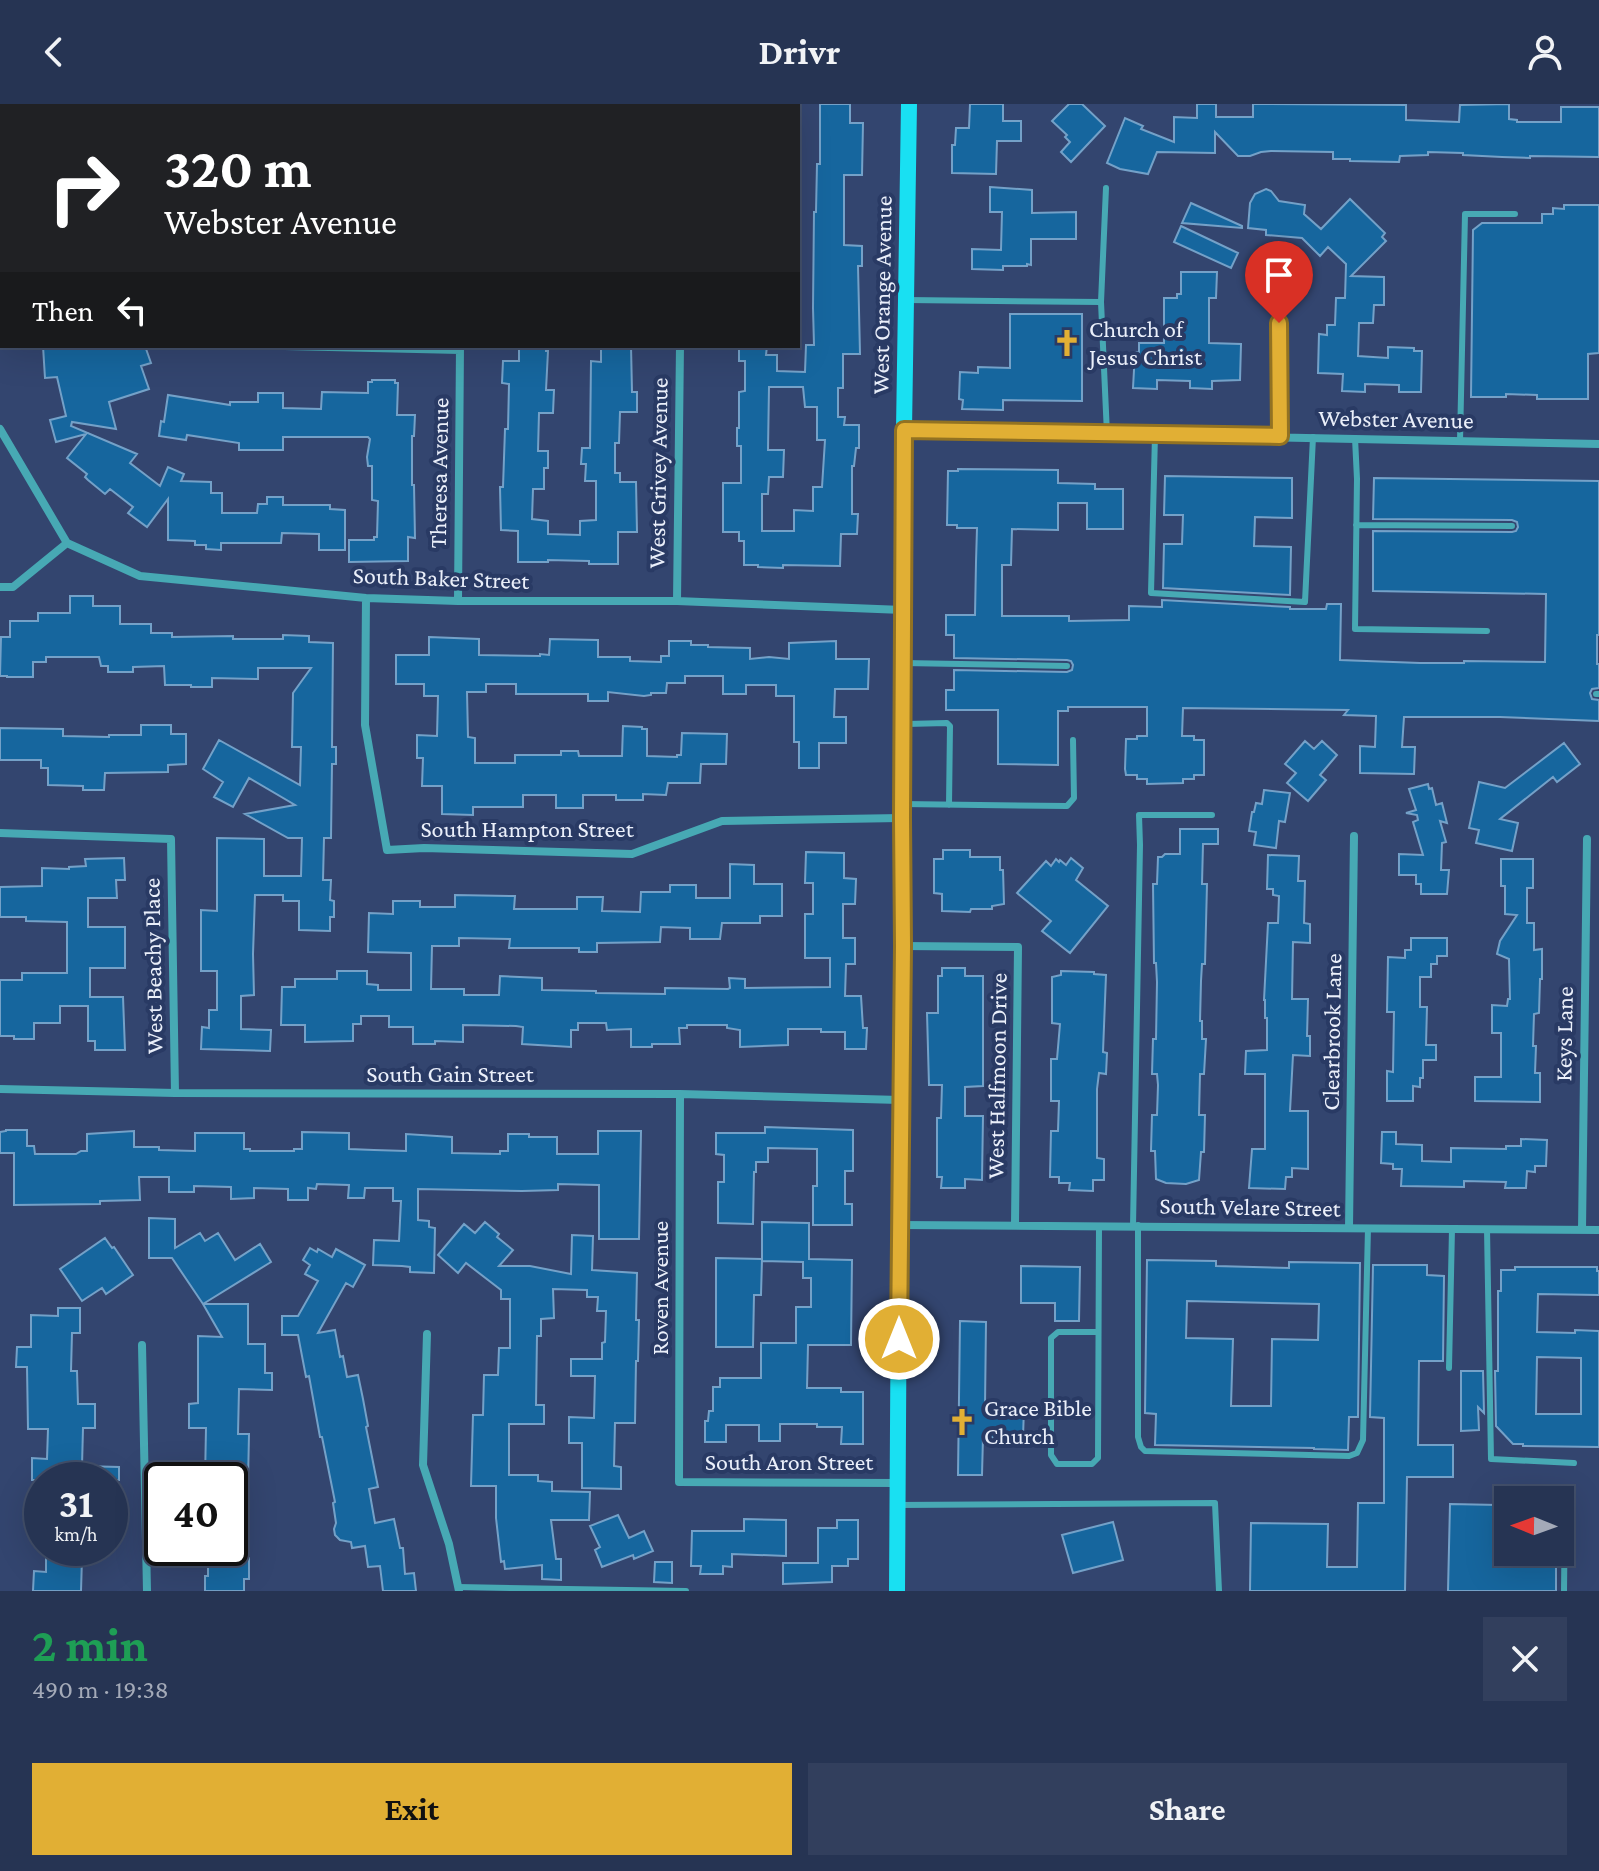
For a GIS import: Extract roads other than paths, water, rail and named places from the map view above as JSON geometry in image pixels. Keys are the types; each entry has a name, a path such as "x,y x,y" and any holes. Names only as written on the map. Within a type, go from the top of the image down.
{"street":[{"name":"West Orange Avenue","path":"897,1591 909,104"},
{"path":"1279,295 1280,436"},
{"name":"Theresa Avenue","path":"458,601 460,348"},
{"name":"West Grivey Avenue","path":"677,601 680,348"},
{"path":"0,429 67,543 13,587 0,587"},
{"name":"Webster Avenue","path":"904,430 1599,444"},
{"name":"South Baker Street","path":"67,543 140,576 366,598 677,601 904,610"},
{"name":"South Hampton Street","path":"366,598 365,725 387,850 424,848 632,854 722,821 902,811"},
{"name":"West Beachy Place","path":"0,833 171,839 175,1093"},
{"name":"Clearbrook Lane","path":"1349,1228 1354,836"},
{"name":"Keys Lane","path":"1582,1230 1587,839"},
{"name":"West Halfmoon Drive","path":"903,946 1018,947 1015,1225"},
{"name":"South Gain Street","path":"0,1089 175,1093 680,1094 900,1100"},
{"name":"Roven Avenue","path":"679,1482 680,1094"},
{"name":"South Velare Street","path":"900,1225 1599,1230"},
{"path":"427,1334 423,1465 449,1544 459,1589"},
{"path":"142,1345 147,1591"},
{"name":"South Aron Street","path":"679,1482 898,1483"}],"lane":[{"path":"1106,188 1101,302 1107,434"},
{"path":"1460,441 1465,214 1515,214"},
{"path":"906,300 1101,302"},
{"path":"1155,435 1151,593 1305,602 1313,437"},
{"path":"1355,438 1355,629 1487,631"},
{"path":"1356,525 1512,526"},
{"path":"903,663 1067,666"},
{"path":"903,724 947,723 950,726 949,805"},
{"path":"902,811 949,805 1067,806 1074,798 1073,740"},
{"path":"1212,815 1139,815 1136,1226 1138,1437 1141,1447 1145,1451 1349,1456 1357,1453 1363,1440 1368,1228"},
{"path":"1098,1332 1058,1332 1051,1338 1051,1455 1057,1464 1092,1464 1098,1458 1099,1226"},
{"path":"1449,1368 1452,1229"},
{"path":"1487,1229 1491,1459 1574,1463"},
{"path":"898,1505 1215,1503 1219,1591"},
{"path":"1564,1566 1564,1591"},
{"path":"459,1589 686,1591"}],"place":[{"name":"Church of Jesus Christ","path":"1067,343"},
{"name":"Grace Bible Church","path":"962,1422"}]}
